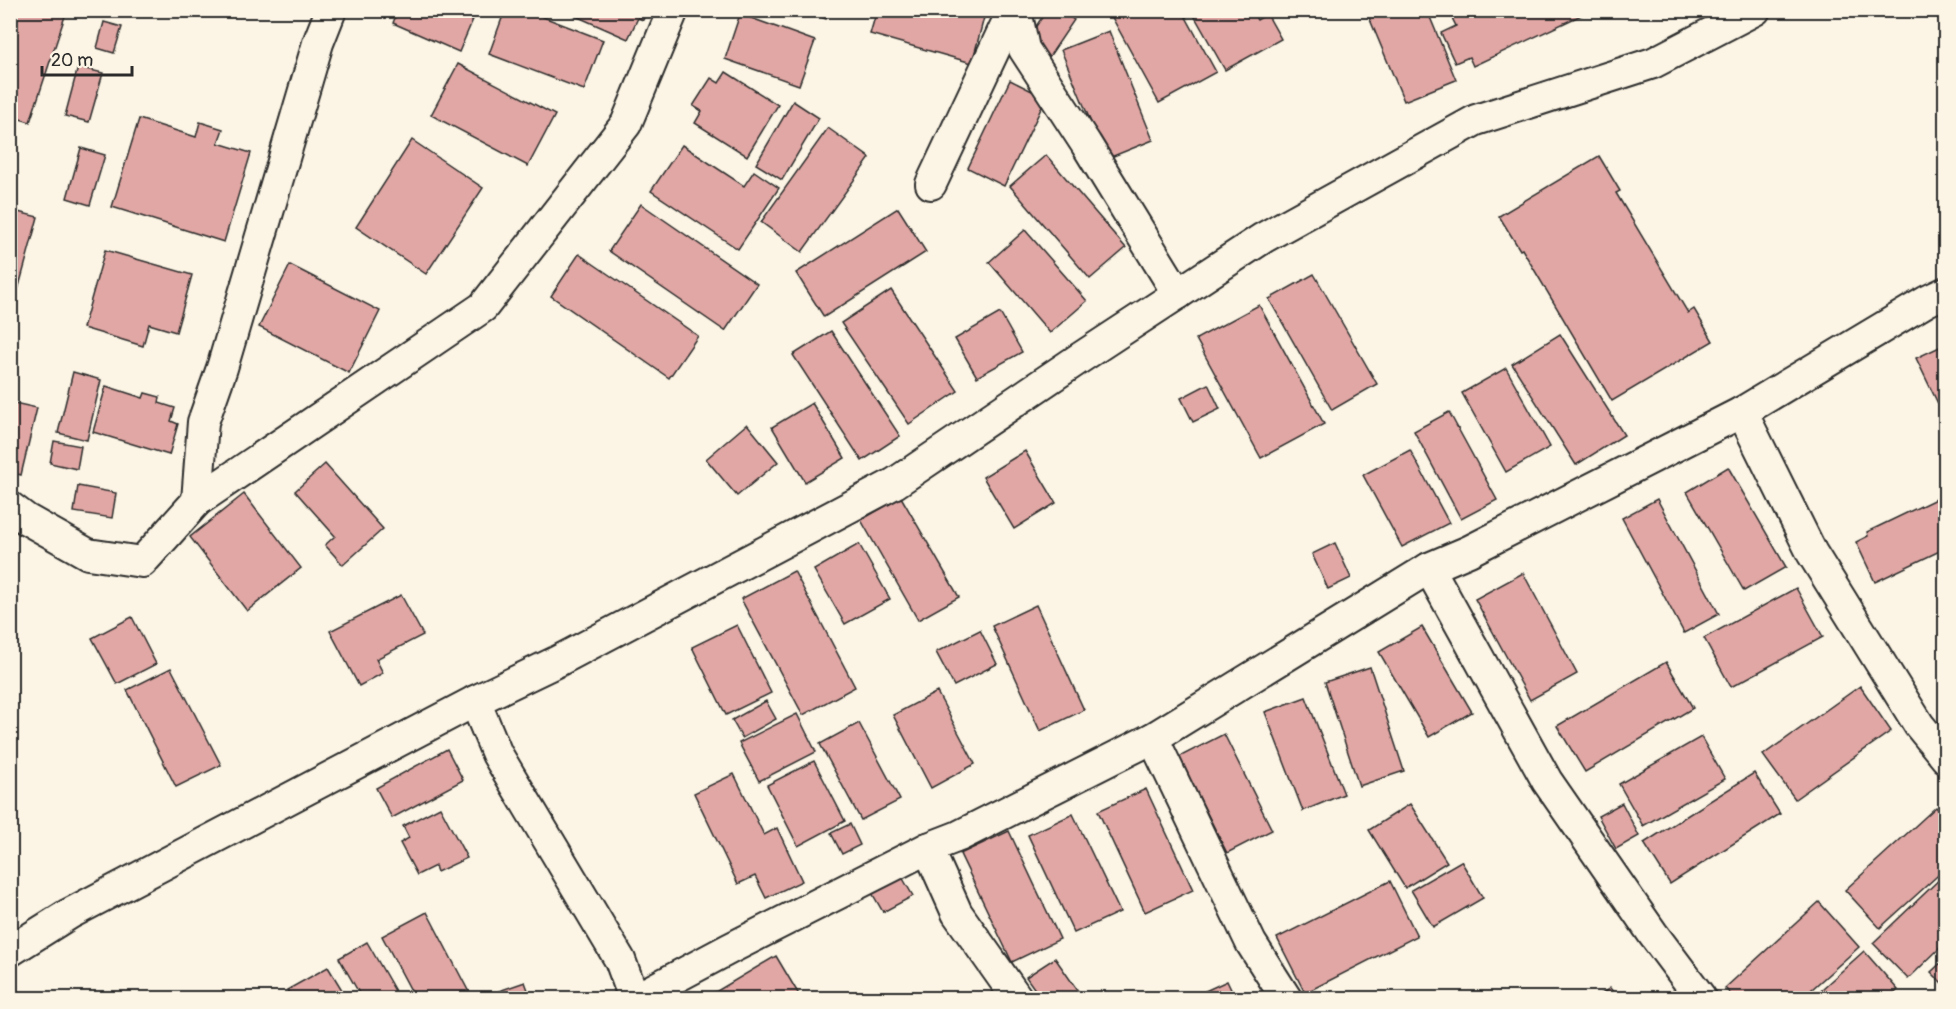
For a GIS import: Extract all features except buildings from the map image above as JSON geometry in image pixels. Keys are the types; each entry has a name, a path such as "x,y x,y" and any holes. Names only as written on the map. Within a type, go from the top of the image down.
{"street":[{"path":"197,501 203,422 222,368 318,44 331,10"},
{"path":"10,507 26,519 88,554 142,562 197,501 483,307 626,124 673,10"},
{"path":"931,184 1015,10"},
{"path":"1015,10 1024,49 1086,144 1178,294"},
{"path":"10,951 69,914 475,701 579,650 895,483 1263,238 1476,120 1653,63 1755,10"},
{"path":"475,701 496,753 620,960 635,999 928,848 959,836 1153,738 1429,568 1468,551 1742,412 1946,292"},
{"path":"1742,412 1812,553 1919,725 1946,758"},
{"path":"1429,568 1547,781 1701,999"},
{"path":"1153,738 1251,943 1286,999"},
{"path":"928,848 957,913 1017,999"}]}
